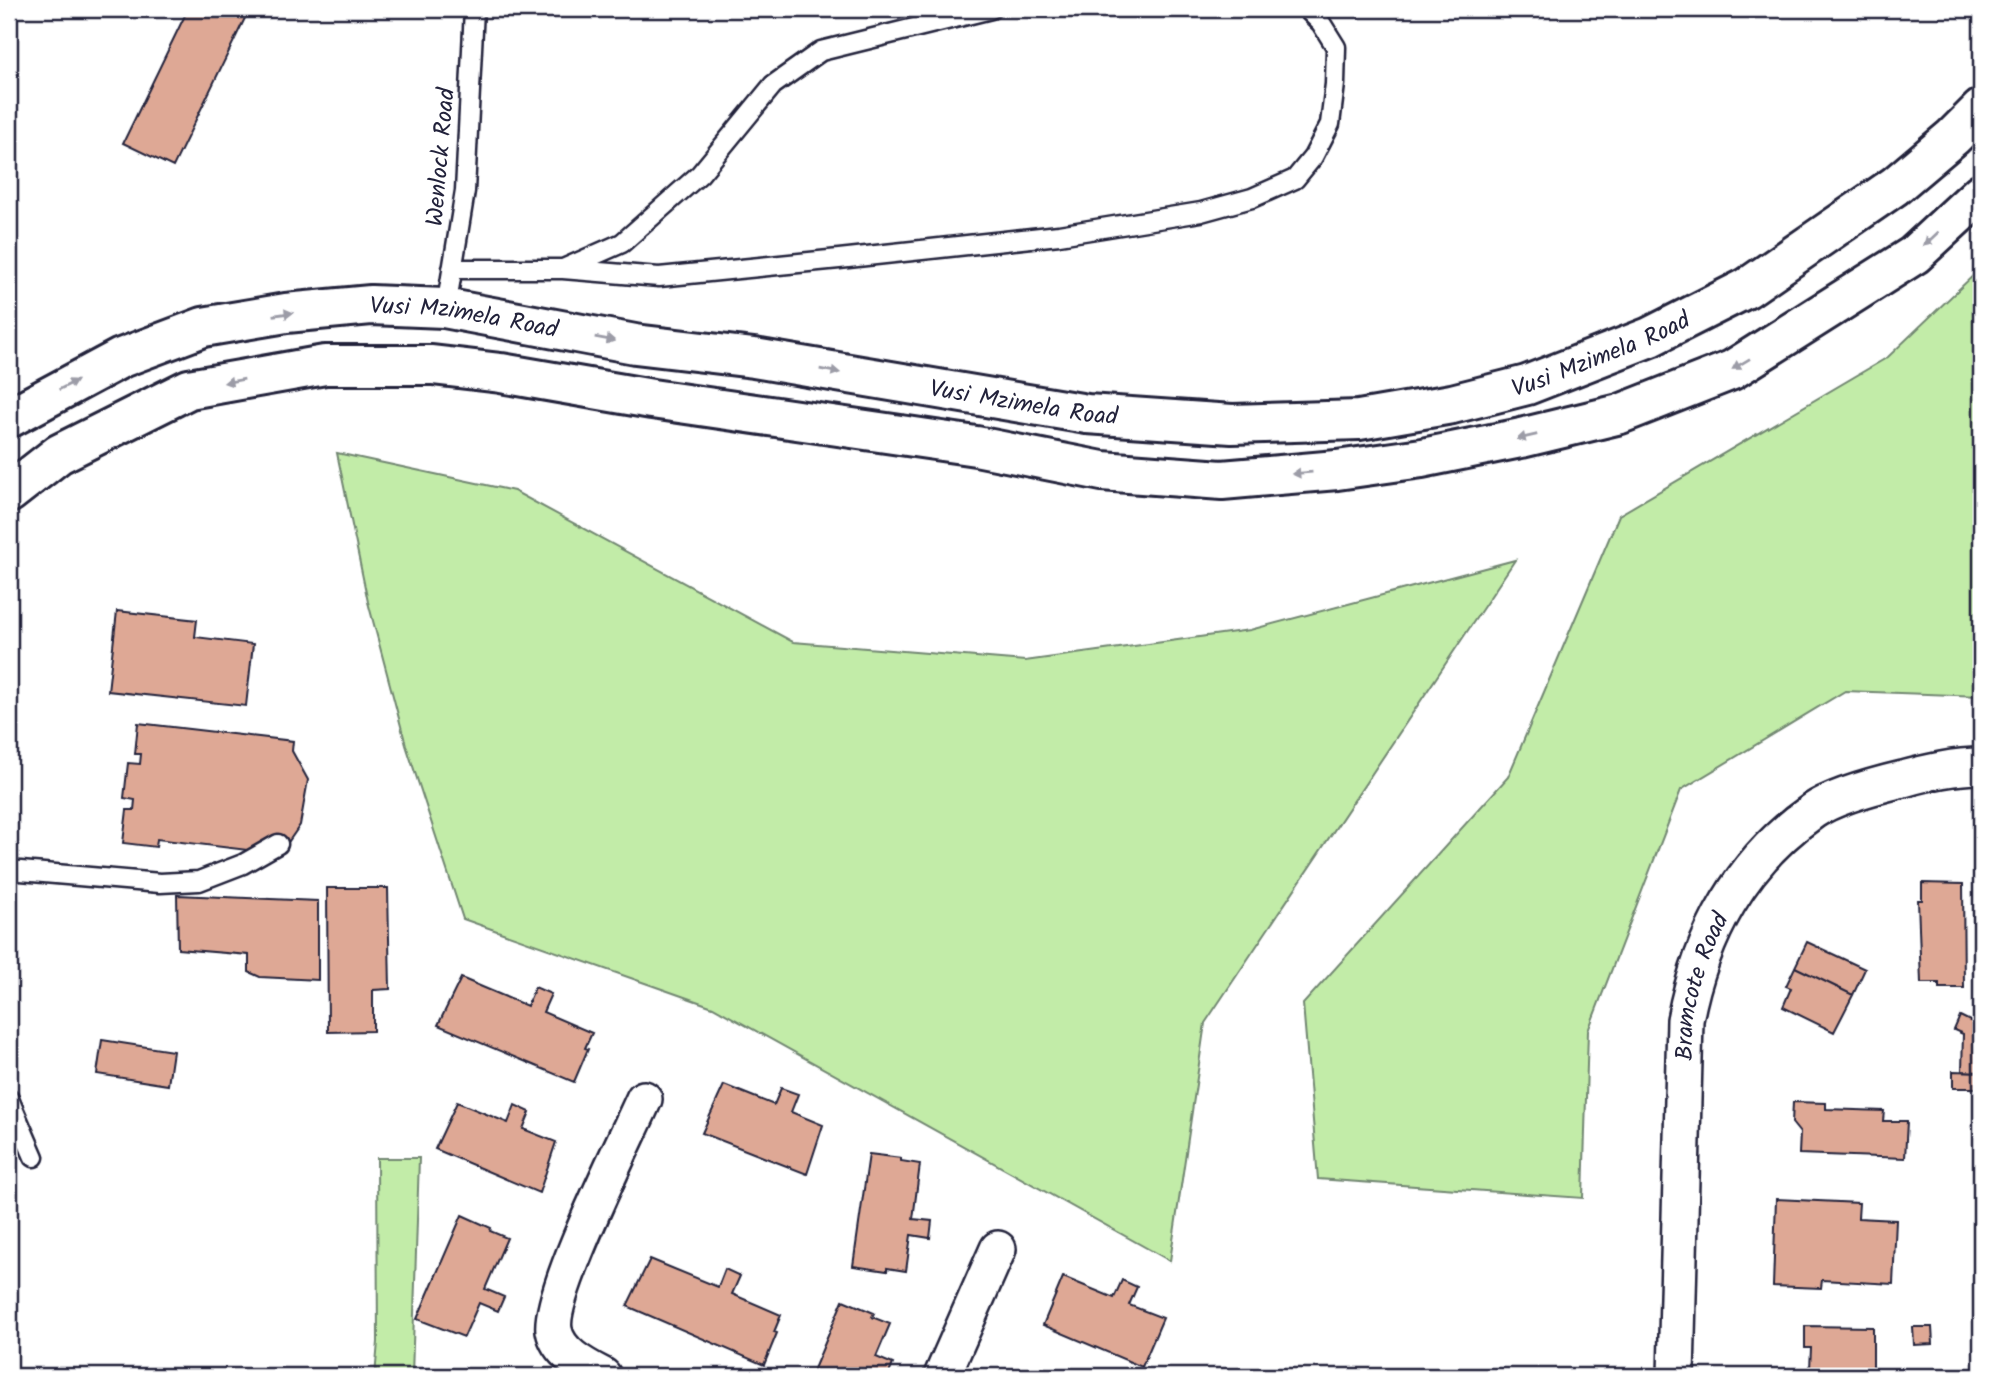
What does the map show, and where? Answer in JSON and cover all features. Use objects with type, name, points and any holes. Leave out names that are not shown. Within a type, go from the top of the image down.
[{"type":"main road","name":"Vusi Mzimela Road","points":[[9,418],[121,358],[203,327],[286,313],[371,305],[444,308],[635,344],[754,358],[1087,414],[1231,424],[1359,420],[1452,404],[1527,385],[1650,337],[1747,288],[1804,249],[1895,186],[1953,137],[1981,109]]},
{"type":"main road","name":"Vusi Mzimela Road","points":[[9,493],[59,454],[189,389],[325,365],[432,365],[501,373],[652,399],[976,446],[1102,471],[1222,480],[1337,470],[1422,458],[1620,414],[1732,370],[1914,255],[1981,193]]},
{"type":"street","name":"Bramcote Road","points":[[1676,1376],[1685,1020],[1692,982],[1707,941],[1735,889],[1766,851],[1814,810],[1872,786],[1957,766],[1981,766]]},
{"type":"street","points":[[603,1376],[584,1366],[562,1348],[554,1329],[555,1316],[569,1267],[644,1099]]},
{"type":"street","points":[[942,1376],[998,1250]]},
{"type":"lane","name":"Wenlock Road","points":[[444,308],[465,191],[474,9]]},
{"type":"lane","points":[[563,269],[622,243],[700,174],[773,85],[821,51],[991,9]]},
{"type":"lane","points":[[452,268],[563,269],[659,277],[1059,235],[1201,212],[1252,198],[1295,179],[1313,157],[1330,124],[1336,47],[1321,23],[1307,9]]},
{"type":"lane","points":[[9,870],[160,883],[199,881],[243,864],[278,844]]},
{"type":"lane","points":[[9,1099],[34,1157]]},
{"type":"green space","points":[[1981,268],[1981,696],[1845,691],[1681,790],[1588,1031],[1583,1198],[1318,1179],[1303,1004],[1508,777],[1619,515],[1888,357]]},
{"type":"green space","points":[[337,453],[514,491],[793,642],[1025,661],[1250,630],[1515,560],[1205,1023],[1170,1261],[713,1007],[463,919],[406,745],[368,602]]},
{"type":"green space","points":[[377,1158],[419,1158],[412,1376],[375,1376],[378,1342]]},
{"type":"building","points":[[188,9],[237,9],[247,14],[173,167],[123,143]]},
{"type":"building","points":[[117,611],[197,620],[195,637],[253,644],[246,706],[108,691]]},
{"type":"building","points":[[138,723],[293,741],[292,751],[308,780],[300,825],[280,854],[157,839],[156,847],[123,843],[127,810],[134,810],[135,800],[124,798],[128,763],[140,764],[141,754],[135,754]]},
{"type":"building","points":[[1922,883],[1963,884],[1964,988],[1939,988],[1939,983],[1921,983],[1918,900],[1922,900]]},
{"type":"building","points":[[327,888],[388,888],[390,989],[373,990],[373,1031],[328,1032]]},
{"type":"building","points":[[177,895],[318,901],[318,980],[260,977],[249,972],[249,955],[178,949]]},
{"type":"building","points":[[1807,942],[1865,969],[1853,995],[1795,967]]},
{"type":"building","points":[[1795,967],[1853,995],[1834,1032],[1783,1007],[1791,988],[1786,986]]},
{"type":"building","points":[[461,978],[527,1006],[535,987],[551,994],[543,1012],[592,1033],[574,1082],[438,1025]]},
{"type":"building","points":[[1960,1016],[1980,1026],[1977,1033],[1981,1033],[1980,1072],[1962,1071],[1963,1034],[1954,1030]]},
{"type":"building","points":[[102,1040],[173,1051],[168,1085],[97,1074]]},
{"type":"building","points":[[1953,1071],[1980,1072],[1980,1088],[1953,1088]]},
{"type":"building","points":[[724,1085],[774,1105],[781,1088],[798,1094],[791,1112],[823,1125],[807,1174],[702,1133]]},
{"type":"building","points":[[457,1102],[508,1123],[515,1105],[530,1112],[523,1129],[556,1142],[539,1193],[435,1149]]},
{"type":"building","points":[[1793,1102],[1826,1103],[1826,1109],[1884,1111],[1883,1121],[1907,1121],[1905,1158],[1799,1154],[1800,1133],[1792,1123]]},
{"type":"building","points":[[869,1154],[901,1158],[901,1161],[920,1164],[913,1219],[932,1221],[930,1238],[911,1235],[906,1271],[853,1266]]},
{"type":"building","points":[[1776,1199],[1859,1203],[1858,1218],[1896,1220],[1893,1284],[1822,1280],[1821,1288],[1773,1286]]},
{"type":"building","points":[[462,1215],[507,1238],[485,1289],[504,1297],[498,1311],[479,1303],[464,1337],[417,1319]]},
{"type":"building","points":[[650,1259],[718,1287],[725,1269],[740,1276],[732,1294],[781,1315],[764,1365],[627,1306]]},
{"type":"building","points":[[1063,1277],[1114,1298],[1122,1280],[1137,1287],[1129,1305],[1163,1318],[1142,1367],[1043,1325]]},
{"type":"building","points":[[843,1300],[874,1313],[872,1317],[890,1324],[876,1357],[893,1364],[888,1376],[870,1373],[869,1376],[811,1376]]},
{"type":"building","points":[[1805,1326],[1873,1327],[1873,1370],[1810,1369],[1811,1348],[1805,1348]]},
{"type":"building","points":[[1913,1327],[1932,1327],[1933,1344],[1914,1345]]}]
